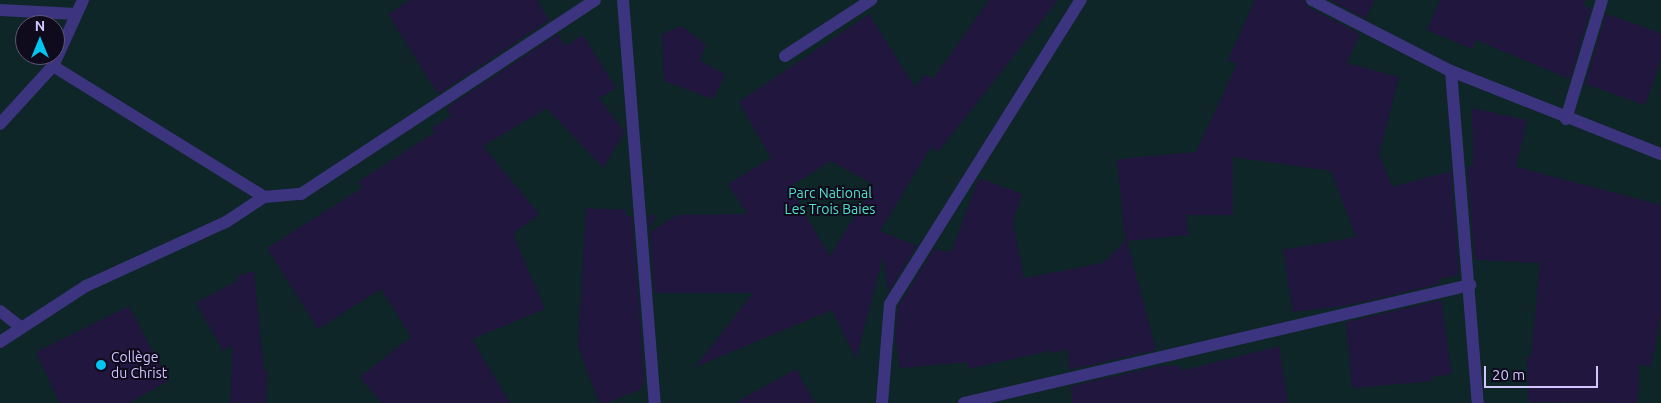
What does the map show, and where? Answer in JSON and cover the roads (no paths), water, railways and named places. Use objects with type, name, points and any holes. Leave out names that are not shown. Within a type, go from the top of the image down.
[{"type":"street","points":[[0,124],[53,66],[83,0]]},
{"type":"street","points":[[0,342],[19,326],[86,286],[226,222],[264,197],[301,194],[595,0]]},
{"type":"street","points":[[623,0],[655,403]]},
{"type":"street","points":[[785,56],[871,0]]},
{"type":"street","points":[[882,403],[890,304],[1081,0]]},
{"type":"street","points":[[1312,0],[1451,71],[1566,119],[1661,154]]},
{"type":"street","points":[[1566,119],[1602,0]]},
{"type":"street","points":[[0,10],[76,14]]},
{"type":"street","points":[[53,66],[264,197]]},
{"type":"street","points":[[1451,71],[1470,285],[1478,403]]},
{"type":"street","points":[[964,403],[1470,285]]},
{"type":"street","points":[[0,311],[19,326]]},
{"type":"place","name":"Collège du Christ","points":[[101,365]]},
{"type":"park label","name":"Parc National Les Trois Baies","points":[[830,202]]}]
